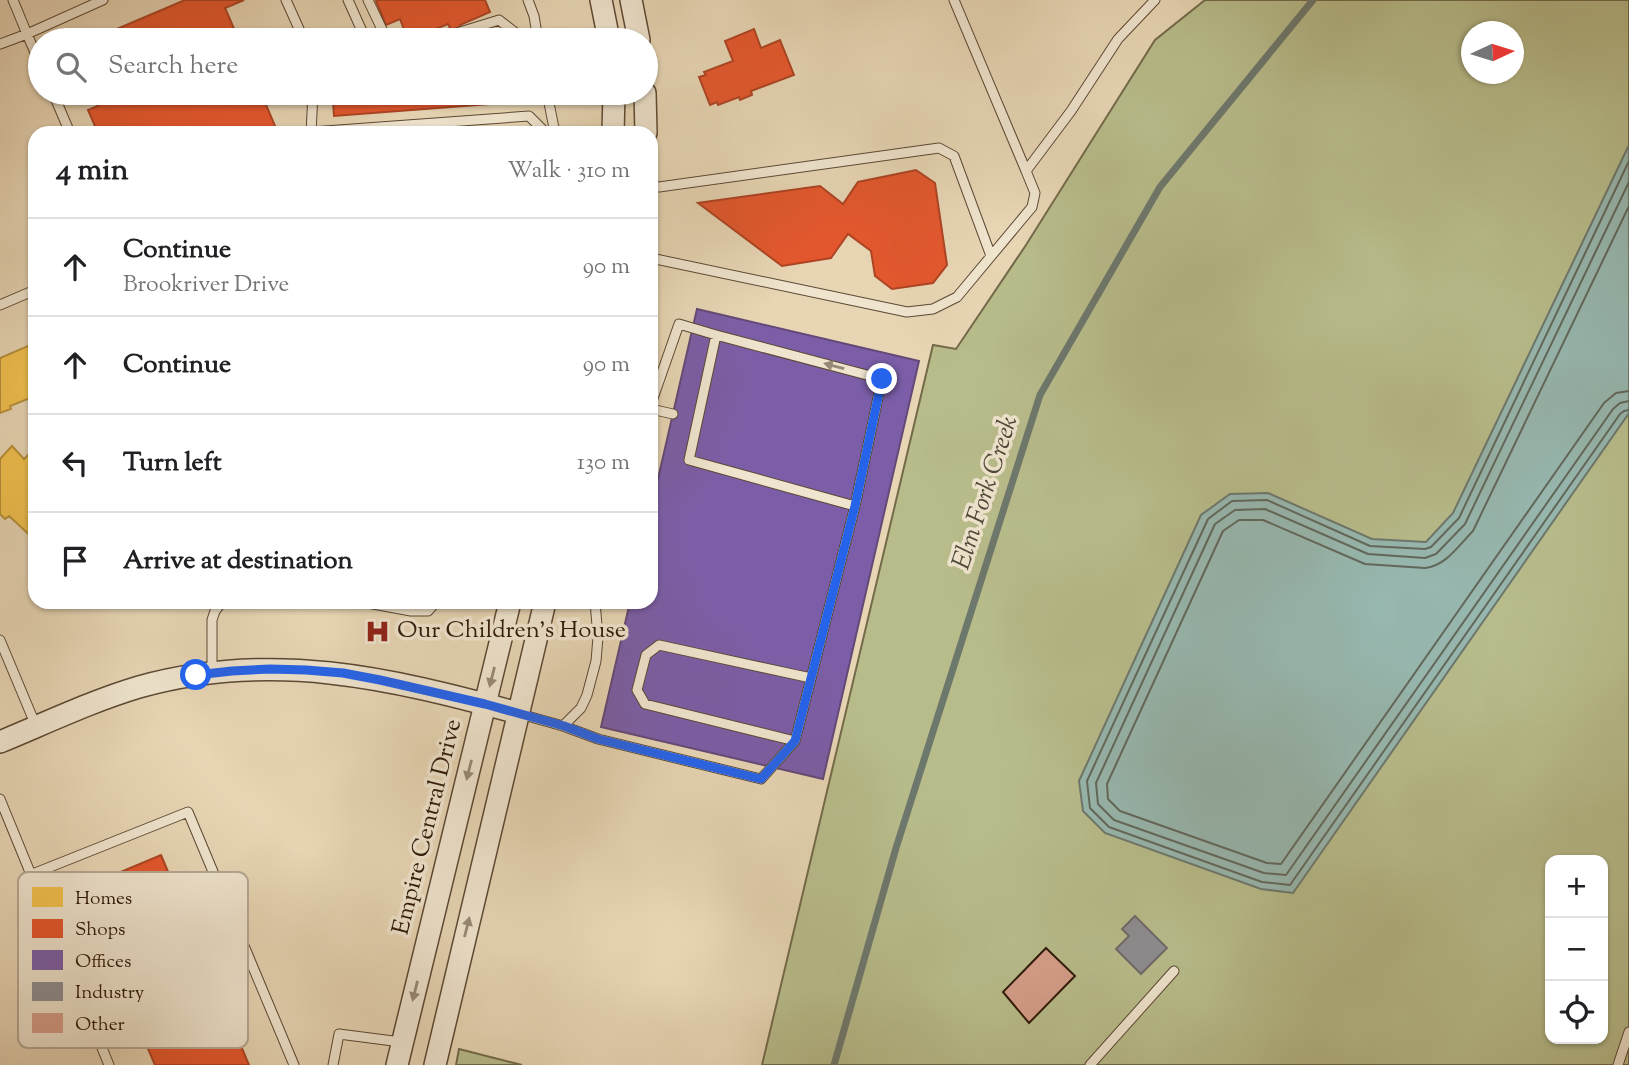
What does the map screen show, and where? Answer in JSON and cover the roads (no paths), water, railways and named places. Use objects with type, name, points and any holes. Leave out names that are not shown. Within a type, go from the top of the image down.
[{"type":"street","points":[[601,0],[607,28]]},
{"type":"street","points":[[631,0],[637,28]]},
{"type":"street","points":[[613,126],[614,105]]},
{"type":"street","points":[[645,105],[646,126]]},
{"type":"street","name":"Empire Central Drive","points":[[397,1065],[508,609]]},
{"type":"street","points":[[435,1065],[543,609]]},
{"type":"street","points":[[0,742],[140,687],[212,673],[270,669],[343,673],[518,713]]},
{"type":"lane","points":[[0,44],[27,34],[12,0]]},
{"type":"lane","points":[[40,28],[103,0]]},
{"type":"lane","points":[[286,0],[299,28]]},
{"type":"lane","points":[[348,0],[361,28]]},
{"type":"lane","points":[[368,0],[381,28]]},
{"type":"lane","points":[[528,0],[536,28]]},
{"type":"lane","points":[[658,259],[906,312],[933,309],[957,296],[1032,207],[1035,192],[954,0]]},
{"type":"lane","points":[[1026,171],[1118,40],[1155,0]]},
{"type":"lane","points":[[473,28],[499,20],[509,28]]},
{"type":"lane","points":[[58,105],[67,126]]},
{"type":"lane","points":[[312,126],[313,105]]},
{"type":"lane","points":[[550,105],[554,126]]},
{"type":"lane","points":[[405,126],[528,116],[539,126]]},
{"type":"lane","points":[[658,187],[939,148],[954,156],[991,257]]},
{"type":"lane","points":[[0,305],[28,293]]},
{"type":"lane","points":[[518,713],[598,739],[761,779],[795,741],[855,506],[882,379],[679,324],[658,386]]},
{"type":"lane","points":[[716,335],[689,460],[855,506]]},
{"type":"lane","points":[[658,409],[673,414]]},
{"type":"lane","points":[[212,673],[212,620],[217,609]]},
{"type":"lane","points":[[400,609],[430,609]]},
{"type":"lane","points":[[564,726],[581,708],[587,695],[596,661],[598,637],[596,609]]},
{"type":"lane","points":[[0,640],[4,663],[36,727]]},
{"type":"lane","points":[[795,741],[645,704],[638,690],[646,655],[659,645],[811,678]]},
{"type":"lane","points":[[0,799],[29,872]]},
{"type":"lane","points":[[35,872],[188,812],[213,872]]},
{"type":"lane","points":[[248,955],[294,1065]]},
{"type":"lane","points":[[1090,1065],[1174,971]]},
{"type":"lane","points":[[1618,1065],[1629,1032]]},
{"type":"lane","points":[[333,1065],[339,1034],[403,1042]]},
{"type":"lane","points":[[102,1048],[109,1065]]},
{"type":"water","points":[[1629,145],[1629,413],[1293,893],[1261,889],[1105,833],[1083,811],[1079,781],[1201,515],[1230,494],[1268,493],[1372,539],[1426,542],[1453,513]]},
{"type":"waterway","name":"Elm Fork Creek","points":[[834,1065],[896,848],[1040,395],[1160,187],[1313,0]]},
{"type":"place","name":"Our Children's House","points":[[377,631]]}]
